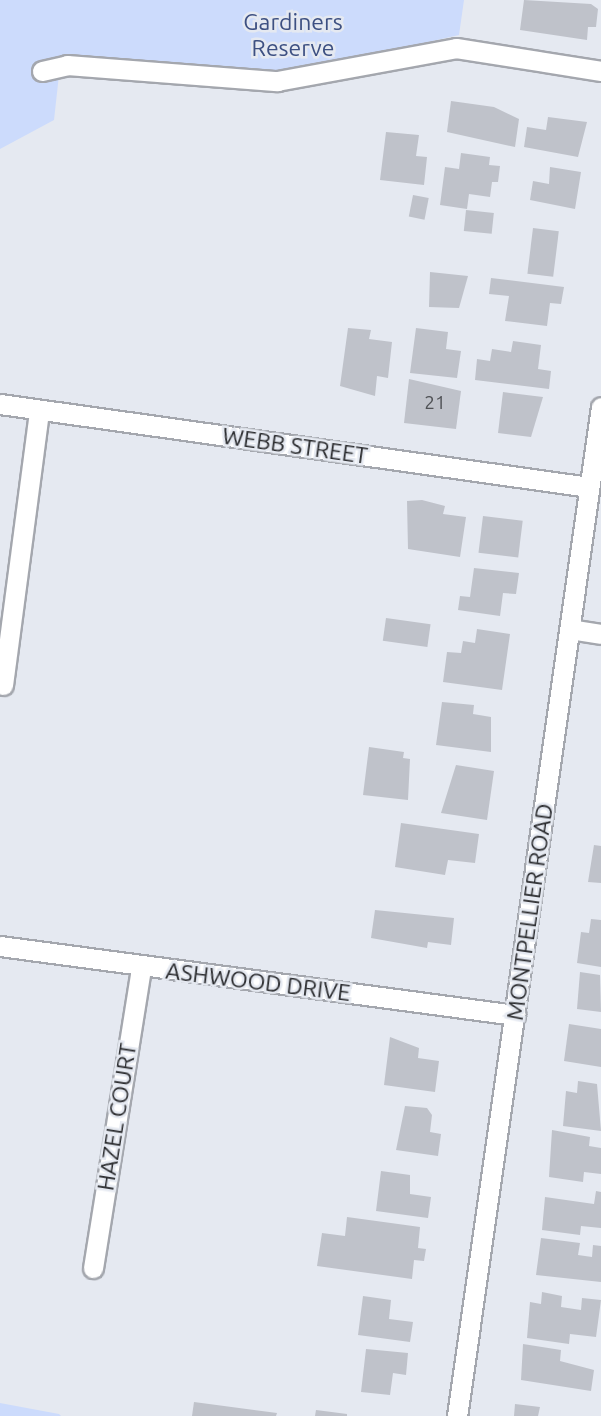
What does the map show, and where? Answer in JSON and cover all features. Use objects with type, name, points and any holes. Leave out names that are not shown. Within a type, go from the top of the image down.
[{"type":"street","points":[[42,71],[67,65],[276,81],[456,48],[601,71]]},
{"type":"street","name":"WEBB STREET","points":[[0,404],[589,487]]},
{"type":"street","name":"MONTPELLIER ROAD","points":[[457,1416],[601,407]]},
{"type":"street","points":[[3,685],[40,410]]},
{"type":"street","points":[[570,629],[601,634]]},
{"type":"street","name":"ASHWOOD DRIVE","points":[[0,946],[141,967],[516,1015]]},
{"type":"street","name":"HAZEL COURT","points":[[93,1268],[141,967]]},
{"type":"green space","name":"Gardiners Reserve","points":[[0,0],[464,0],[459,35],[296,72],[61,57],[54,120],[0,149]]},
{"type":"green space","points":[[0,1403],[59,1414],[61,1416],[0,1416]]},
{"type":"building","points":[[524,0],[591,4],[598,9],[596,27],[588,27],[587,40],[520,30]]},
{"type":"building","points":[[451,101],[494,107],[519,119],[515,147],[447,132]]},
{"type":"building","points":[[548,117],[587,122],[578,157],[524,147],[527,127],[546,130]]},
{"type":"building","points":[[386,132],[419,135],[416,156],[427,157],[424,185],[380,180]]},
{"type":"building","points":[[461,153],[490,157],[489,165],[500,166],[498,182],[492,182],[490,197],[469,194],[467,209],[440,205],[445,167],[459,169]]},
{"type":"building","points":[[550,167],[581,172],[575,209],[530,200],[533,181],[549,184]]},
{"type":"building","points":[[413,195],[429,198],[425,220],[409,217]]},
{"type":"building","points":[[466,210],[494,213],[492,234],[464,231]]},
{"type":"building","points":[[533,228],[559,231],[553,277],[527,274]]},
{"type":"building","points":[[430,272],[468,276],[459,308],[429,307]]},
{"type":"building","points":[[491,278],[564,287],[561,304],[550,303],[547,326],[505,321],[509,296],[489,294]]},
{"type":"building","points":[[348,328],[371,330],[369,339],[392,342],[388,378],[377,376],[375,396],[340,386]]},
{"type":"building","points":[[416,328],[448,332],[446,349],[461,351],[457,378],[410,373]]},
{"type":"building","points":[[513,341],[541,345],[538,369],[551,371],[549,389],[475,380],[477,359],[490,361],[492,349],[511,352]]},
{"type":"building","points":[[409,379],[461,391],[456,429],[404,423]]},
{"type":"building","points":[[503,392],[543,397],[531,437],[498,433]]},
{"type":"building","points":[[422,500],[445,506],[443,514],[466,517],[460,557],[408,549],[407,501]]},
{"type":"building","points":[[483,516],[523,521],[518,558],[478,553]]},
{"type":"building","points":[[474,568],[519,573],[516,594],[503,593],[500,616],[458,610],[460,596],[470,597]]},
{"type":"building","points":[[386,618],[431,624],[427,647],[383,641]]},
{"type":"building","points":[[477,629],[510,634],[502,690],[443,682],[447,652],[461,653],[463,641],[475,643]]},
{"type":"building","points":[[442,702],[474,705],[473,714],[491,717],[491,752],[436,745]]},
{"type":"building","points":[[369,747],[404,752],[403,758],[410,759],[408,800],[363,795]]},
{"type":"building","points":[[456,765],[494,771],[487,820],[441,813]]},
{"type":"building","points":[[401,823],[479,834],[475,863],[448,860],[445,875],[395,867]]},
{"type":"building","points":[[594,845],[601,846],[601,883],[588,882]]},
{"type":"building","points":[[375,910],[454,918],[451,945],[428,942],[427,948],[371,938]]},
{"type":"building","points":[[591,919],[601,920],[601,967],[577,963],[581,932],[589,933]]},
{"type":"building","points":[[580,972],[600,975],[601,1012],[577,1009]]},
{"type":"building","points":[[569,1024],[601,1029],[601,1067],[564,1061]]},
{"type":"building","points":[[390,1037],[419,1048],[418,1058],[439,1061],[435,1092],[384,1085]]},
{"type":"building","points":[[578,1081],[597,1084],[601,1131],[563,1126],[566,1091],[577,1093]]},
{"type":"building","points":[[405,1106],[427,1108],[432,1115],[430,1132],[441,1134],[438,1156],[396,1150]]},
{"type":"building","points":[[552,1130],[590,1137],[589,1146],[601,1148],[601,1174],[584,1172],[583,1182],[549,1177]]},
{"type":"building","points":[[381,1171],[410,1175],[410,1194],[431,1197],[428,1218],[376,1211]]},
{"type":"building","points":[[596,1191],[601,1192],[601,1228],[581,1226],[580,1235],[542,1230],[545,1197],[594,1204]]},
{"type":"building","points":[[347,1217],[420,1227],[418,1248],[426,1249],[424,1261],[414,1260],[412,1279],[317,1266],[322,1233],[345,1236]]},
{"type":"building","points":[[541,1238],[580,1243],[578,1255],[592,1257],[593,1245],[601,1246],[601,1282],[536,1275]]},
{"type":"building","points":[[542,1292],[562,1296],[561,1307],[581,1310],[582,1298],[601,1300],[596,1337],[570,1334],[569,1344],[527,1338],[530,1302],[541,1304]]},
{"type":"building","points":[[363,1296],[391,1300],[389,1319],[413,1322],[410,1342],[358,1335]]},
{"type":"building","points":[[523,1344],[561,1350],[560,1361],[594,1370],[591,1391],[521,1380]]},
{"type":"building","points":[[366,1349],[408,1353],[406,1375],[393,1373],[390,1395],[361,1392]]},
{"type":"building","points":[[194,1402],[277,1413],[276,1416],[192,1416]]},
{"type":"building","points":[[515,1404],[540,1407],[538,1416],[514,1416]]},
{"type":"building","points":[[316,1410],[347,1414],[347,1416],[315,1416]]}]
